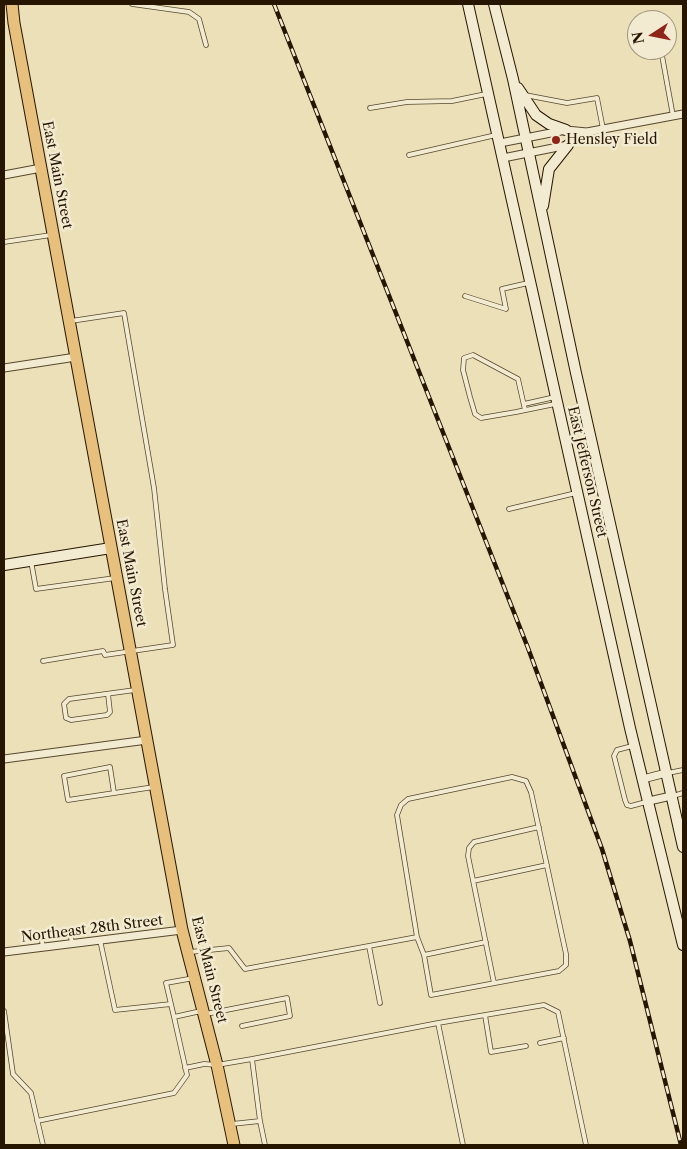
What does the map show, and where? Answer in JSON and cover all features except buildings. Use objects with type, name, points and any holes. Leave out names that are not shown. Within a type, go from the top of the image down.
[{"type":"main road","name":"East Main Street","points":[[14,4],[14,24],[182,930],[217,1065],[234,1145]]},
{"type":"main road","name":"East Jefferson Street","points":[[468,4],[634,745],[683,945]]},
{"type":"main road","name":"East Jefferson Street","points":[[494,4],[683,847]]},
{"type":"main road","points":[[512,79],[536,115],[549,124],[566,130]]},
{"type":"main road","points":[[541,214],[549,169],[568,144]]},
{"type":"main road","points":[[4,565],[111,548]]},
{"type":"street","points":[[499,139],[566,130],[588,132],[683,114]]},
{"type":"street","points":[[503,158],[568,144],[588,132]]},
{"type":"street","points":[[4,175],[41,168]]},
{"type":"street","points":[[4,368],[76,357]]},
{"type":"street","points":[[4,759],[147,740]]},
{"type":"street","points":[[643,779],[666,774]]},
{"type":"street","points":[[649,801],[671,796]]},
{"type":"street","name":"Northeast 28th Street","points":[[4,952],[182,930]]},
{"type":"lane","points":[[132,4],[189,12],[199,18],[206,45]]},
{"type":"lane","points":[[663,60],[673,116]]},
{"type":"lane","points":[[370,108],[407,102],[452,101],[488,94]]},
{"type":"lane","points":[[521,94],[567,103],[598,98],[602,129]]},
{"type":"lane","points":[[409,155],[499,139]]},
{"type":"lane","points":[[4,242],[53,235]]},
{"type":"lane","points":[[465,296],[506,309],[502,289],[530,282]]},
{"type":"lane","points":[[43,661],[103,651],[104,655],[173,644],[154,488],[124,313],[69,321]]},
{"type":"lane","points":[[526,410],[518,379],[473,355],[464,358],[463,370],[475,414],[481,418],[526,410],[556,400]]},
{"type":"lane","points":[[524,404],[556,400]]},
{"type":"lane","points":[[509,509],[578,492]]},
{"type":"lane","points":[[31,561],[36,589],[117,578]]},
{"type":"lane","points":[[108,694],[110,712],[107,715],[71,720],[66,718],[64,704],[69,699],[138,690]]},
{"type":"lane","points":[[634,745],[617,750],[614,756],[625,800],[631,806],[649,801]]},
{"type":"lane","points":[[114,793],[110,768],[64,776],[68,800],[156,787]]},
{"type":"lane","points":[[666,774],[683,770]]},
{"type":"lane","points":[[512,777],[526,780],[531,792],[547,865],[566,954],[566,965],[559,971],[431,995],[424,955],[417,937],[397,815],[401,805],[408,799],[512,777]]},
{"type":"lane","points":[[671,796],[683,793]]},
{"type":"lane","points":[[494,983],[468,856],[469,848],[474,842],[539,827]]},
{"type":"lane","points":[[474,880],[547,865]]},
{"type":"lane","points":[[42,947],[41,935],[70,930],[72,944]]},
{"type":"lane","points":[[188,953],[229,948],[245,969],[417,937]]},
{"type":"lane","points":[[100,940],[115,1010],[171,1004]]},
{"type":"lane","points":[[424,955],[486,942]]},
{"type":"lane","points":[[370,946],[380,1003]]},
{"type":"lane","points":[[37,1121],[174,1094],[187,1076],[166,983],[195,977]]},
{"type":"lane","points":[[174,1017],[287,998],[290,1016],[242,1026]]},
{"type":"lane","points":[[185,1068],[252,1059],[438,1023],[544,1005],[558,1012],[586,1145]]},
{"type":"lane","points":[[4,1011],[6,1046],[13,1074],[31,1093],[43,1145]]},
{"type":"lane","points":[[485,1015],[491,1052],[526,1046]]},
{"type":"lane","points":[[438,1023],[463,1145]]},
{"type":"lane","points":[[540,1043],[564,1038]]},
{"type":"lane","points":[[252,1059],[265,1145]]},
{"type":"lane","points":[[230,1125],[260,1121]]},
{"type":"railway","points":[[274,4],[528,648],[602,849],[630,941],[681,1145]]},
{"type":"place","name":"Hensley Field","points":[[556,140]]}]
